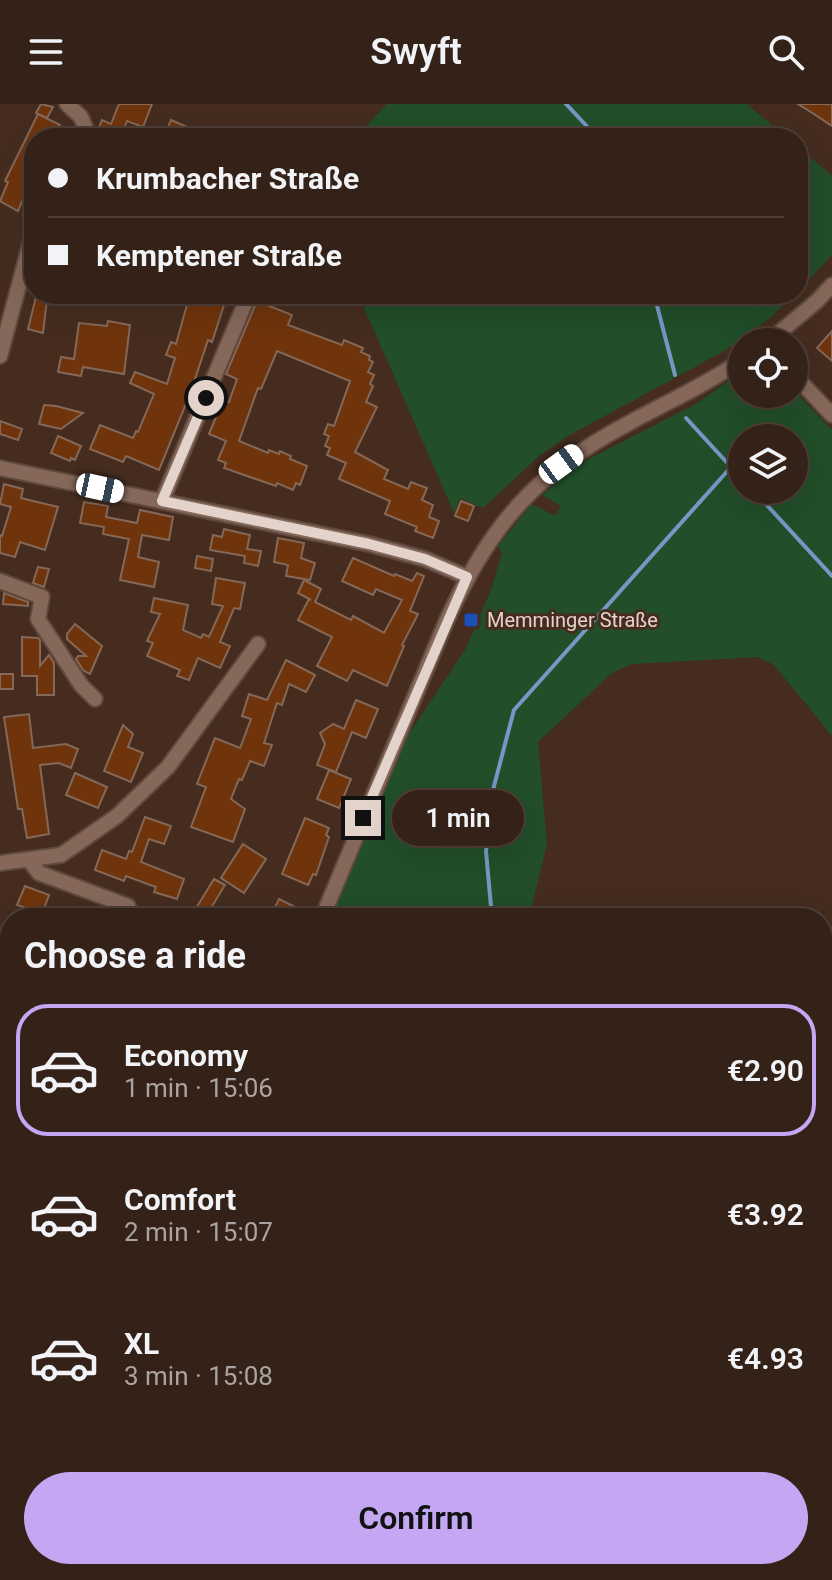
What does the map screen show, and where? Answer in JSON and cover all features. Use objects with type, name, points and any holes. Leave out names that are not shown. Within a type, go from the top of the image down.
[{"type":"street","points":[[67,104],[81,117],[86,128]]},
{"type":"street","points":[[0,356],[24,266]]},
{"type":"street","points":[[785,328],[832,285]]},
{"type":"street","points":[[162,501],[245,304]]},
{"type":"street","points":[[326,908],[395,738],[467,577],[507,517],[561,464],[728,368]]},
{"type":"street","points":[[808,390],[832,415]]},
{"type":"street","points":[[0,468],[369,544],[425,559],[467,577]]},
{"type":"street","points":[[0,581],[42,597],[38,619],[81,685],[95,699]]},
{"type":"street","points":[[0,863],[61,855],[87,839],[142,794],[168,767],[258,644]]},
{"type":"street","points":[[30,861],[39,873],[128,906]]},
{"type":"green space","points":[[387,104],[747,104],[775,128],[364,128]]},
{"type":"green space","points":[[808,156],[832,176],[832,255],[808,280]]},
{"type":"green space","points":[[362,304],[785,304],[756,328],[728,328],[726,350],[568,436],[539,456],[483,508],[460,498],[454,513]]},
{"type":"green space","points":[[728,381],[728,408],[808,408],[808,405],[832,430],[832,736],[774,665],[758,657],[632,664],[612,673],[538,742],[547,844],[531,908],[335,908],[408,735],[465,650],[491,590],[502,553],[498,546],[532,504],[555,516],[561,506],[542,495],[577,465],[696,404]]},
{"type":"building","points":[[41,104],[53,107],[47,118],[36,113]]},
{"type":"building","points":[[119,104],[152,104],[143,127],[127,121],[125,128],[99,128],[102,120],[111,124]]},
{"type":"building","points":[[798,104],[832,104],[832,126],[814,114]]},
{"type":"building","points":[[38,114],[60,125],[59,128],[31,128]]},
{"type":"building","points":[[171,120],[190,128],[168,128]]},
{"type":"building","points":[[24,142],[24,197],[18,211],[0,201],[8,182],[5,181]]},
{"type":"building","points":[[34,304],[47,304],[43,333],[28,329]]},
{"type":"building","points":[[187,304],[224,305],[159,470],[126,456],[123,462],[90,449],[100,425],[133,438],[138,432],[154,394],[130,383],[135,372],[167,384],[175,358],[166,355],[171,342],[176,344]]},
{"type":"building","points":[[256,304],[264,304],[292,315],[288,325],[342,345],[344,340],[363,348],[361,352],[370,356],[369,360],[373,362],[368,372],[374,375],[366,402],[377,407],[355,452],[388,470],[384,479],[408,489],[411,482],[427,488],[422,500],[433,505],[429,517],[439,521],[433,538],[415,531],[417,527],[385,514],[390,501],[339,479],[346,463],[327,455],[330,448],[325,446],[329,436],[324,434],[328,424],[334,426],[350,381],[277,351],[261,389],[258,388],[239,441],[268,453],[269,450],[279,454],[280,451],[307,466],[300,485],[296,483],[293,490],[224,468],[226,463],[218,460],[226,441],[209,434],[223,400],[229,402],[237,379],[226,374]]},
{"type":"building","points":[[108,321],[130,325],[124,374],[83,367],[81,376],[58,372],[61,357],[74,359],[79,323],[107,326]]},
{"type":"building","points":[[832,331],[832,361],[817,348]]},
{"type":"building","points":[[44,405],[83,413],[61,429],[39,424]]},
{"type":"building","points":[[0,421],[22,429],[18,440],[0,434]]},
{"type":"building","points":[[58,436],[81,446],[75,460],[51,453]]},
{"type":"building","points":[[4,484],[23,489],[21,498],[58,507],[45,550],[20,542],[15,557],[0,553],[0,535],[11,507],[0,504]]},
{"type":"building","points":[[461,501],[474,506],[468,521],[455,516]]},
{"type":"building","points":[[84,502],[108,506],[106,517],[137,523],[140,510],[173,517],[169,540],[142,535],[138,557],[159,562],[154,587],[120,580],[129,539],[103,534],[104,527],[80,523]]},
{"type":"building","points":[[224,529],[250,535],[247,549],[261,551],[258,566],[244,563],[245,556],[210,550],[213,535],[222,537]]},
{"type":"building","points":[[278,538],[304,543],[301,558],[315,563],[310,580],[286,576],[288,565],[274,562]]},
{"type":"building","points":[[197,556],[213,559],[211,571],[195,568]]},
{"type":"building","points":[[353,558],[412,581],[417,573],[424,576],[410,611],[418,614],[402,645],[387,686],[353,670],[347,681],[317,666],[332,637],[298,620],[311,600],[298,593],[304,580],[321,589],[315,602],[351,620],[353,616],[384,633],[402,600],[376,589],[373,595],[342,581]]},
{"type":"building","points":[[38,567],[49,569],[44,587],[33,583]]},
{"type":"building","points":[[216,578],[245,583],[240,609],[234,608],[220,642],[230,646],[220,668],[198,658],[189,680],[177,676],[180,670],[147,656],[153,643],[147,641],[160,614],[151,612],[154,598],[188,605],[183,630],[201,638],[203,634],[209,637],[223,606],[212,604]]},
{"type":"building","points":[[4,593],[28,602],[28,606],[3,604]]},
{"type":"building","points":[[75,624],[102,646],[90,674],[76,659],[86,656],[67,639]]},
{"type":"building","points":[[22,637],[40,640],[40,666],[49,655],[54,663],[54,695],[37,695],[37,676],[22,676]]},
{"type":"building","points":[[286,660],[315,675],[306,692],[289,684],[282,705],[277,703],[264,743],[272,745],[264,766],[250,761],[242,780],[239,779],[231,799],[245,809],[233,842],[191,827],[206,787],[197,784],[215,738],[240,748],[251,719],[242,716],[249,694],[267,700]]},
{"type":"building","points":[[0,674],[13,674],[13,689],[0,689]]},
{"type":"building","points":[[356,700],[378,709],[366,738],[352,732],[336,772],[317,765],[325,744],[320,733],[333,724],[344,729]]},
{"type":"building","points":[[29,714],[33,748],[66,744],[78,749],[71,768],[59,763],[40,765],[49,834],[27,838],[22,809],[18,809],[4,717]]},
{"type":"building","points":[[123,725],[133,734],[128,747],[143,753],[131,782],[104,771]]},
{"type":"building","points":[[329,770],[351,779],[339,808],[317,799]]},
{"type":"building","points":[[75,773],[107,787],[98,808],[66,795]]},
{"type":"building","points":[[145,817],[171,826],[164,844],[149,839],[141,862],[184,879],[177,899],[154,892],[156,887],[126,876],[124,881],[95,870],[102,850],[126,859],[129,851],[132,852]]},
{"type":"building","points":[[305,818],[329,828],[316,875],[313,874],[308,885],[282,874]]},
{"type":"building","points":[[243,844],[266,859],[244,893],[221,878]]},
{"type":"building","points":[[214,879],[225,885],[211,908],[196,908]]},
{"type":"building","points":[[25,886],[49,895],[44,908],[17,905]]},
{"type":"building","points":[[279,899],[295,907],[294,908],[275,908]]},
{"type":"waterway","points":[[566,104],[589,128]]},
{"type":"waterway","points":[[657,304],[675,375]]},
{"type":"waterway","points":[[686,418],[728,464]]},
{"type":"waterway","points":[[491,908],[486,851],[494,786],[514,710],[728,470]]},
{"type":"waterway","points":[[766,504],[832,576]]},
{"type":"place","name":"Memminger Straße","points":[[471,620]]},
{"type":"route","points":[[206,398],[162,501],[369,544],[425,559],[467,577],[363,818]]}]
